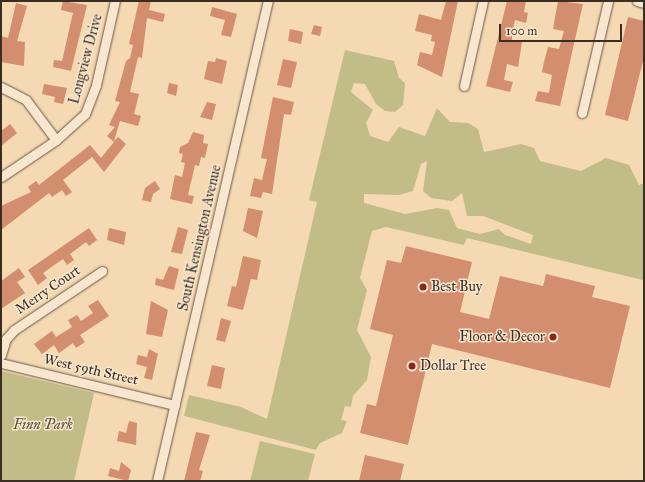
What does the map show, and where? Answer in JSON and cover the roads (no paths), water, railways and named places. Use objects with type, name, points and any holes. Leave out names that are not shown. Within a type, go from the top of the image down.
[{"type":"street","name":"Longview Drive","points":[[1,177],[76,125],[92,101],[115,1]]},
{"type":"street","name":"South Kensington Avenue","points":[[157,481],[268,1]]},
{"type":"street","points":[[464,86],[483,1]]},
{"type":"street","points":[[582,113],[608,1]]},
{"type":"street","points":[[637,1],[644,3]]},
{"type":"street","points":[[1,87],[26,100],[56,140]]},
{"type":"street","name":"Merry Court","points":[[1,355],[6,339],[14,330],[102,271]]},
{"type":"street","name":"West 59th Street","points":[[1,364],[175,405]]},
{"type":"place","name":"Best Buy","points":[[423,287]]},
{"type":"place","name":"Floor & Decor","points":[[553,337]]},
{"type":"place","name":"Dollar Tree","points":[[412,366]]},
{"type":"park label","name":"Finn Park","points":[[43,425]]}]
